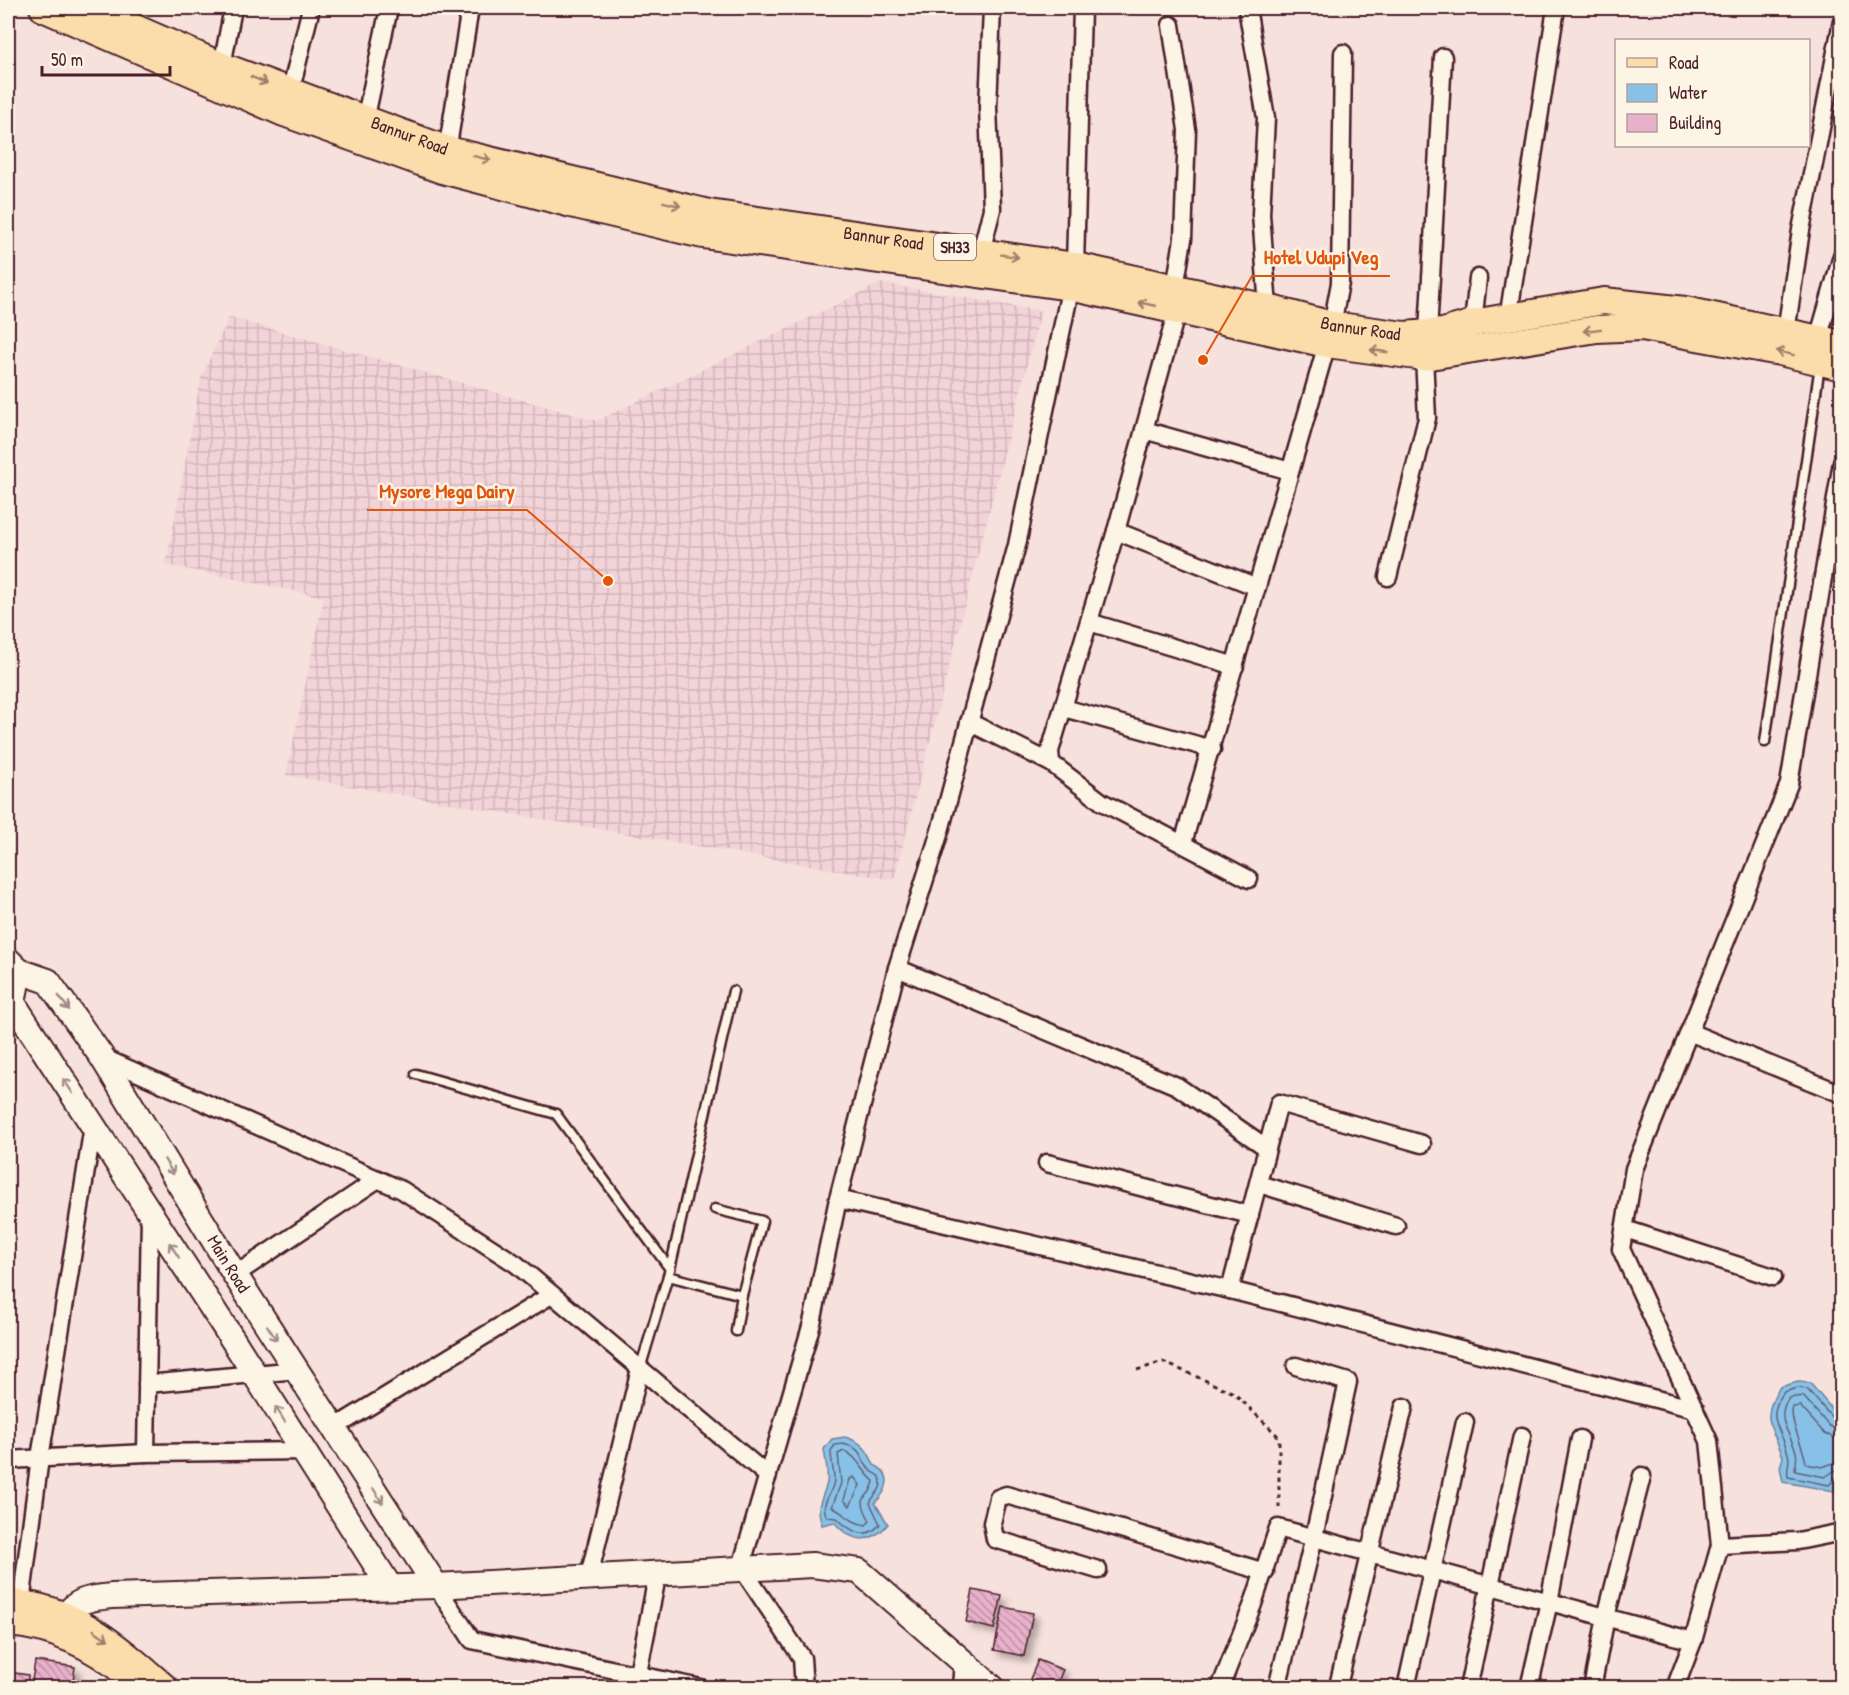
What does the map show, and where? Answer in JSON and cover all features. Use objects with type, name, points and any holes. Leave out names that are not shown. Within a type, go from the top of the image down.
[{"type":"main road","points":[[43,8],[284,113],[445,160],[572,204],[703,235],[1073,276]]},
{"type":"main road","name":"Bannur Road","points":[[89,8],[222,66],[365,121],[445,160],[709,213],[981,252],[1176,300],[1268,308],[1330,335],[1404,335],[1426,345],[1473,323],[1508,319],[1604,301],[1648,304],[1685,310],[1786,332],[1830,353]]},
{"type":"main road","points":[[1176,300],[1330,335]]},
{"type":"main road","points":[[1426,345],[1642,327],[1830,353]]},
{"type":"main road","points":[[12,1610],[48,1608],[61,1625],[89,1627],[129,1676],[165,1688]]},
{"type":"street","points":[[222,66],[233,8]]},
{"type":"street","points":[[290,93],[312,8]]},
{"type":"street","points":[[365,121],[389,8]]},
{"type":"street","points":[[445,160],[470,8]]},
{"type":"street","points":[[981,252],[992,208],[988,107],[992,8]]},
{"type":"street","points":[[741,1567],[812,1323],[838,1199],[897,968],[940,831],[1017,545],[1073,276],[1082,8]]},
{"type":"street","points":[[1246,8],[1266,118],[1261,214],[1268,308]]},
{"type":"street","points":[[1508,319],[1556,8]]},
{"type":"street","points":[[1786,332],[1805,208],[1842,21]]},
{"type":"street","points":[[1050,763],[1050,751],[1144,430],[1176,300],[1183,239],[1187,130],[1171,25]]},
{"type":"street","points":[[1183,843],[1212,750],[1330,335],[1340,283],[1344,53]]},
{"type":"street","points":[[1388,577],[1427,418],[1426,345],[1443,57]]},
{"type":"street","points":[[1830,353],[1842,256]]},
{"type":"street","points":[[1473,323],[1478,278]]},
{"type":"street","points":[[1144,430],[1290,471]]},
{"type":"street","points":[[1675,1688],[1693,1641],[1720,1545],[1709,1441],[1621,1249],[1634,1169],[1789,784],[1842,462]]},
{"type":"street","points":[[1116,531],[1257,587]]},
{"type":"street","points":[[1089,622],[1235,666]]},
{"type":"street","points":[[1064,708],[1212,750]]},
{"type":"street","points":[[969,722],[1050,763],[1102,802],[1249,879]]},
{"type":"street","points":[[13,966],[13,1003],[256,1376],[390,1587]]},
{"type":"street","name":"Main Road","points":[[13,966],[48,981],[102,1057],[235,1275],[436,1586]]},
{"type":"street","points":[[897,968],[1177,1086],[1268,1148]]},
{"type":"street","points":[[1689,1032],[1842,1094]]},
{"type":"street","points":[[102,1057],[402,1190],[516,1264],[768,1476]]},
{"type":"street","points":[[1230,1290],[1279,1103],[1422,1144]]},
{"type":"street","points":[[12,1610],[40,1458],[93,1126]]},
{"type":"street","points":[[1047,1163],[1250,1215]]},
{"type":"street","points":[[235,1275],[378,1179]]},
{"type":"street","points":[[1259,1184],[1396,1226]]},
{"type":"street","points":[[838,1199],[1230,1290],[1695,1409]]},
{"type":"street","points":[[146,1453],[150,1213]]},
{"type":"street","points":[[1625,1229],[1773,1277]]},
{"type":"street","points":[[334,1428],[551,1295]]},
{"type":"street","points":[[1276,1688],[1314,1537],[1347,1383],[1296,1366]]},
{"type":"street","points":[[589,1576],[640,1369]]},
{"type":"street","points":[[147,1384],[297,1371]]},
{"type":"street","points":[[1338,1686],[1404,1407]]},
{"type":"street","points":[[1406,1688],[1430,1569],[1465,1422]]},
{"type":"street","points":[[1468,1688],[1522,1436]]},
{"type":"street","points":[[1529,1688],[1549,1602],[1580,1439]]},
{"type":"street","points":[[8,1460],[146,1453],[303,1451]]},
{"type":"street","points":[[1592,1688],[1606,1617],[1642,1476]]},
{"type":"street","points":[[1098,1570],[995,1539],[992,1523],[998,1498],[1006,1495],[1265,1572]]},
{"type":"street","points":[[1220,1688],[1265,1572],[1278,1528],[1693,1641]]},
{"type":"street","points":[[1720,1545],[1798,1541],[1842,1532]]},
{"type":"street","points":[[61,1625],[73,1605],[90,1598],[111,1596],[436,1586],[741,1567],[812,1565],[858,1571],[993,1688]]},
{"type":"street","points":[[741,1567],[802,1658],[804,1688]]},
{"type":"street","points":[[643,1678],[658,1572]]},
{"type":"street","points":[[436,1586],[472,1640],[643,1678],[701,1688]]},
{"type":"street","points":[[960,1688],[963,1660]]},
{"type":"lane","points":[[1765,742],[1830,353]]},
{"type":"lane","points":[[640,1369],[669,1273],[733,991]]},
{"type":"lane","points":[[416,1074],[556,1114],[669,1273],[742,1295]]},
{"type":"lane","points":[[715,1209],[762,1221],[742,1295],[736,1331]]},
{"type":"path","points":[[1137,1370],[1163,1362],[1234,1393],[1279,1437],[1278,1528]]},
{"type":"shaded area","points":[[881,283],[1041,311],[894,880],[286,775],[324,597],[166,565],[201,378],[229,317],[597,421]]},
{"type":"water","points":[[1798,1382],[1810,1383],[1841,1420],[1841,1478],[1834,1491],[1783,1482],[1780,1467],[1783,1457],[1770,1422],[1770,1407],[1780,1387]]},
{"type":"water","points":[[845,1437],[856,1441],[863,1447],[874,1465],[887,1478],[886,1488],[875,1503],[888,1524],[874,1536],[867,1538],[861,1539],[847,1534],[834,1522],[822,1525],[820,1518],[819,1507],[827,1483],[824,1449],[832,1439]]},
{"type":"building","points":[[973,1590],[1002,1596],[994,1629],[966,1622]]},
{"type":"building","points":[[1003,1607],[1033,1613],[1024,1656],[994,1650]]},
{"type":"building","points":[[1038,1660],[1063,1670],[1055,1688],[1048,1688],[1030,1679]]},
{"type":"building","points":[[35,1661],[75,1667],[72,1688],[31,1688]]},
{"type":"building","points":[[8,1672],[28,1675],[27,1688],[8,1686]]},
{"type":"place","name":"Hotel Udupi Veg","points":[[1203,360]]},
{"type":"place","name":"Mysore Mega Dairy","points":[[608,581]]}]
